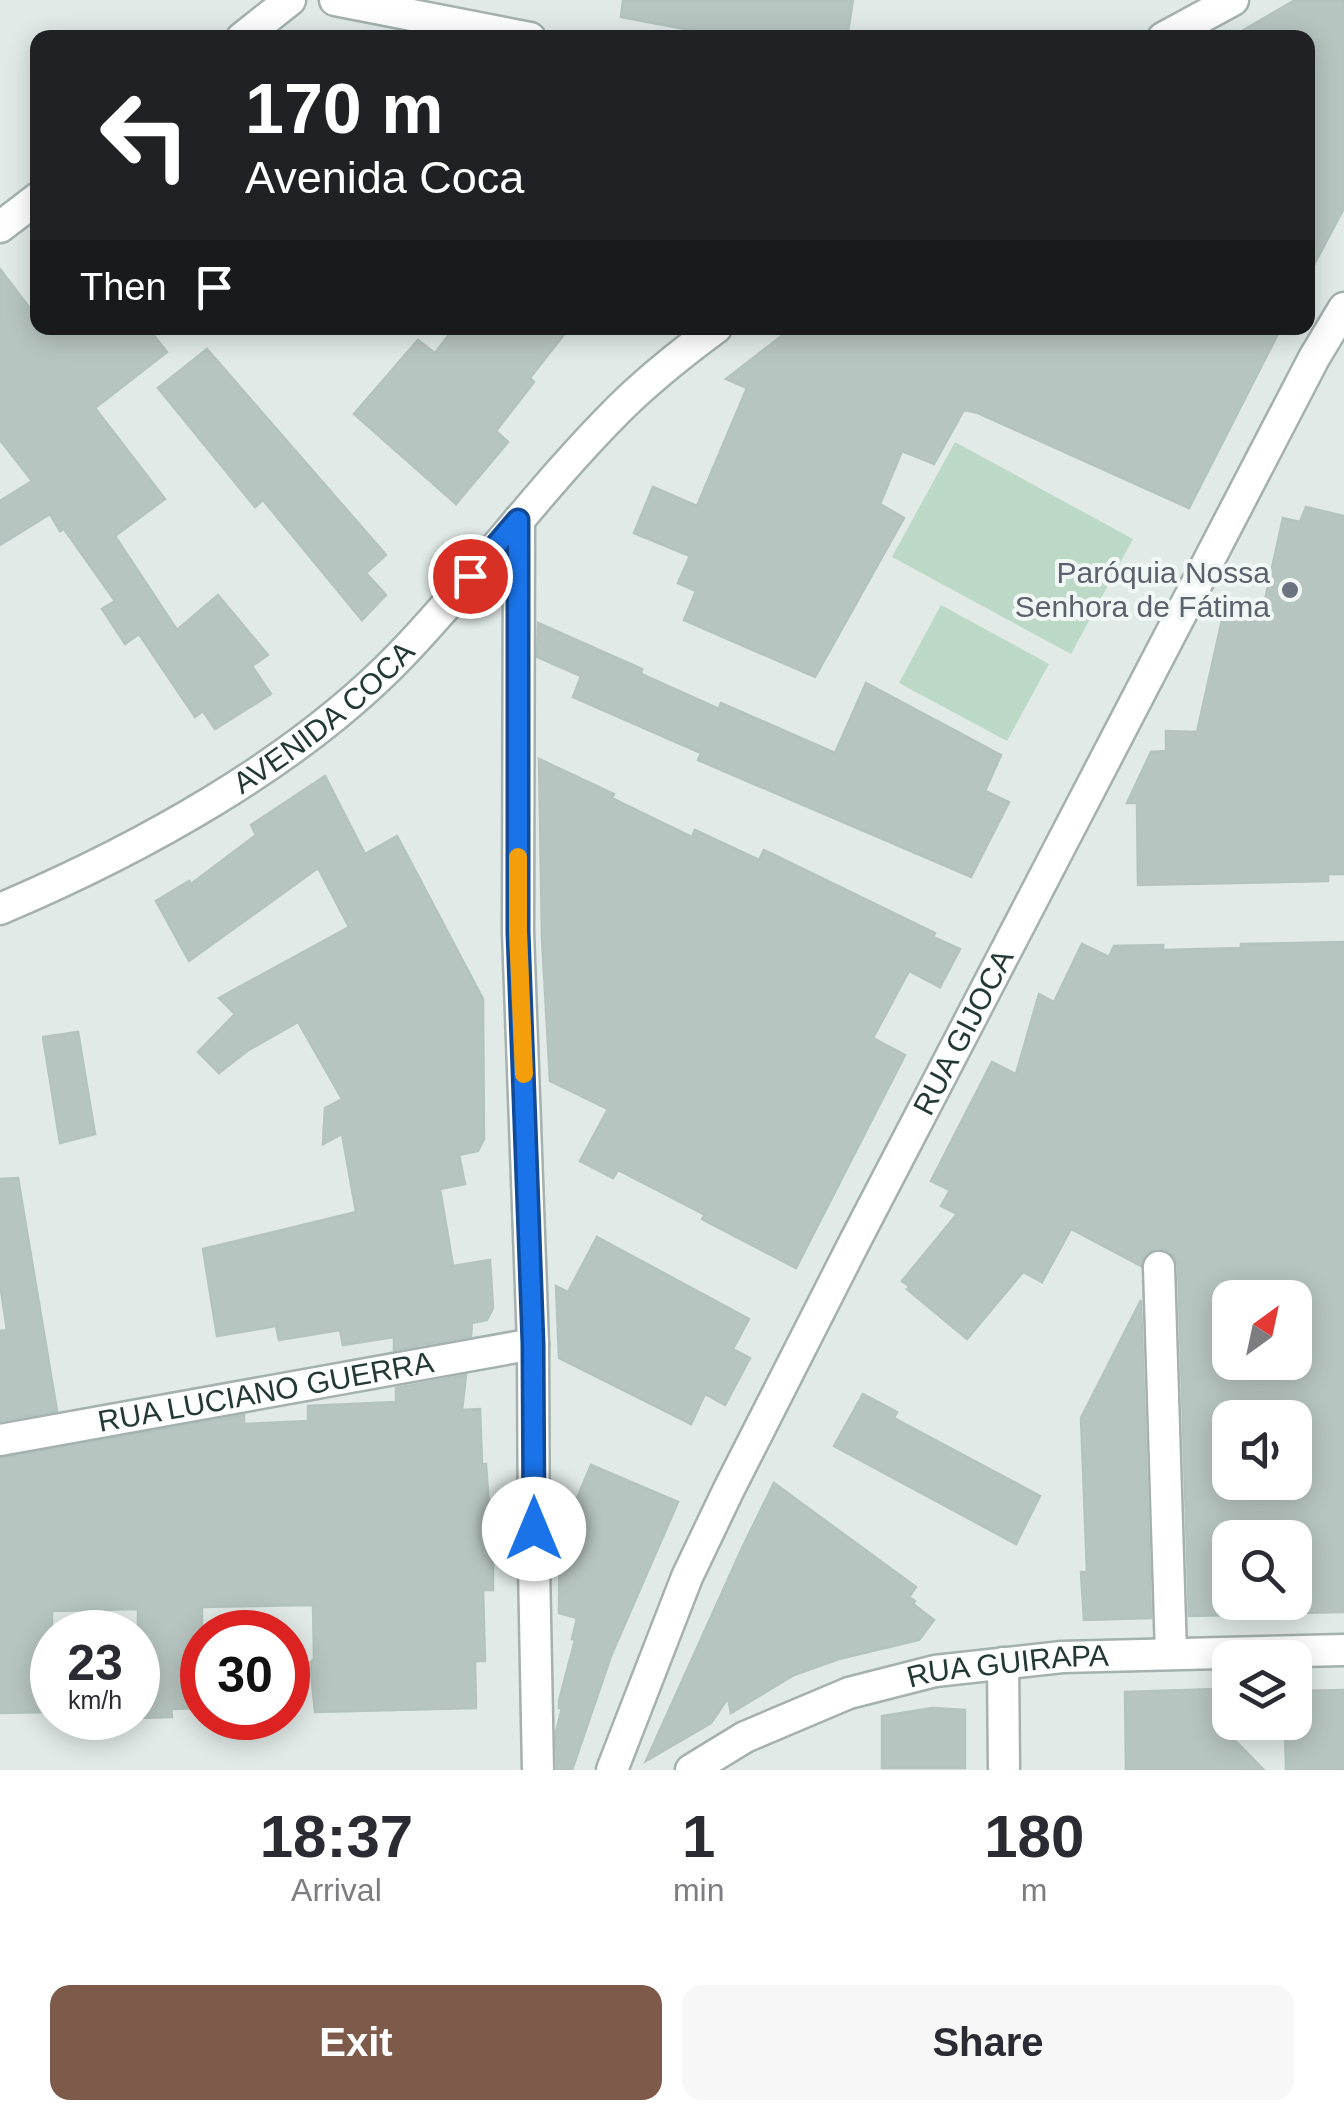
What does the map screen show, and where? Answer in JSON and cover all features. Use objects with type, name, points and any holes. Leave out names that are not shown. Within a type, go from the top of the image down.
[{"type":"street","points":[[252,30],[290,0]]},
{"type":"street","points":[[335,0],[489,30]]},
{"type":"street","points":[[1178,30],[1232,0]]},
{"type":"street","points":[[0,227],[30,204]]},
{"type":"street","name":"RUA GIJOCA","points":[[612,1770],[688,1578],[738,1471],[1258,464],[1344,308]]},
{"type":"street","name":"AVENIDA COCA","points":[[0,909],[50,888],[173,824],[283,756],[356,698],[402,654],[619,409],[707,335]]},
{"type":"street","points":[[518,520],[518,932],[533,1344],[538,1770]]},
{"type":"street","points":[[1159,1266],[1171,1654]]},
{"type":"street","name":"RUA LUCIANO GUERRA","points":[[0,1440],[533,1344]]},
{"type":"street","name":"RUA GUIRAPA","points":[[691,1770],[745,1737],[849,1693],[935,1670],[1062,1656],[1344,1650]]},
{"type":"street","points":[[1003,1663],[1004,1770]]},
{"type":"green space","points":[[955,442],[1133,539],[1071,654],[892,557]]},
{"type":"green space","points":[[941,605],[1049,664],[1007,741],[899,683]]},
{"type":"building","points":[[623,0],[853,0],[848,30],[690,30],[621,17]]},
{"type":"building","points":[[1295,0],[1344,0],[1344,208],[1315,263],[1315,30],[1244,30]]},
{"type":"building","points":[[0,269],[30,308],[30,335],[154,335],[167,352],[95,408],[165,499],[115,536],[177,630],[218,595],[268,655],[252,666],[271,694],[215,729],[203,711],[195,717],[139,634],[125,644],[102,609],[115,601],[50,514],[0,545],[0,501],[32,481],[0,440]]},
{"type":"building","points":[[449,335],[564,335],[496,431],[508,442],[456,504],[354,414],[418,340],[435,353]]},
{"type":"building","points":[[783,335],[1277,335],[1189,508],[964,410],[934,464],[902,451],[880,504],[904,518],[815,677],[684,620],[696,591],[678,583],[690,556],[634,533],[653,487],[697,506],[747,388],[726,379]]},
{"type":"building","points":[[207,349],[386,555],[366,573],[386,595],[362,620],[263,500],[255,507],[158,388]]},
{"type":"building","name":"Paróquia Nossa Senhora de Fátima","points":[[1306,507],[1344,516],[1344,874],[1328,874],[1328,881],[1138,885],[1137,803],[1127,803],[1151,752],[1166,751],[1166,731],[1197,732],[1224,611],[1261,618],[1283,518],[1300,522]]},
{"type":"building","points":[[538,623],[642,669],[641,674],[719,709],[721,703],[835,753],[866,683],[1001,755],[985,791],[1009,802],[971,877],[698,760],[701,753],[573,697],[581,676],[537,657]]},
{"type":"building","points":[[539,759],[692,837],[695,830],[759,860],[764,850],[935,933],[933,937],[960,949],[940,987],[909,971],[873,1038],[905,1055],[796,1268],[618,1170],[613,1178],[580,1161],[608,1109],[550,1081],[542,938]]},
{"type":"building","points":[[325,776],[365,854],[397,836],[483,999],[484,1139],[478,1151],[459,1155],[465,1184],[440,1189],[453,1266],[490,1260],[493,1308],[487,1320],[472,1323],[471,1336],[394,1350],[394,1337],[343,1345],[340,1330],[279,1340],[276,1326],[217,1336],[203,1249],[356,1212],[342,1134],[323,1144],[325,1108],[342,1099],[298,1022],[247,1051],[219,1073],[198,1052],[235,1014],[219,998],[349,927],[318,868],[189,961],[156,901],[189,881],[191,884],[256,835],[251,825]]},
{"type":"building","points":[[1344,942],[1344,1612],[1312,1613],[1312,1520],[1212,1520],[1212,1615],[1189,1616],[1178,1266],[1167,1250],[1157,1248],[1148,1252],[1141,1266],[1071,1229],[1042,1282],[1023,1272],[967,1339],[902,1281],[957,1214],[941,1206],[950,1190],[931,1181],[992,1062],[1016,1074],[1039,994],[1054,1002],[1082,944],[1109,957],[1114,946],[1163,945],[1163,950],[1241,948],[1241,944]]},
{"type":"building","points":[[78,1032],[95,1134],[60,1143],[43,1037]]},
{"type":"building","points":[[18,1178],[57,1411],[0,1421],[0,1331],[7,1330],[0,1284],[0,1179]]},
{"type":"building","points":[[597,1237],[749,1319],[733,1349],[750,1358],[725,1405],[705,1394],[691,1424],[559,1358],[556,1286],[568,1292]]},
{"type":"building","points":[[1141,1300],[1151,1618],[1084,1620],[1081,1572],[1087,1572],[1081,1418]]},
{"type":"building","points":[[466,1375],[462,1410],[480,1409],[493,1590],[483,1590],[485,1661],[475,1661],[476,1708],[315,1712],[310,1663],[314,1659],[313,1605],[180,1610],[180,1709],[171,1709],[172,1717],[160,1717],[160,1610],[30,1610],[30,1712],[0,1713],[0,1458],[244,1415],[244,1424],[308,1421],[308,1406],[396,1402],[396,1388]]},
{"type":"building","points":[[863,1394],[897,1412],[894,1418],[1040,1496],[1016,1544],[834,1446]]},
{"type":"building","points":[[591,1465],[678,1502],[611,1656],[572,1770],[557,1770],[556,1732],[562,1708],[559,1701],[577,1618],[559,1613],[560,1496],[575,1503]]},
{"type":"building","points":[[774,1483],[916,1587],[909,1597],[934,1620],[919,1640],[839,1659],[794,1675],[731,1713],[728,1698],[711,1723],[646,1761],[743,1546]]},
{"type":"building","points":[[1212,1689],[1212,1740],[1235,1740],[1264,1770],[1126,1770],[1125,1692]]},
{"type":"building","points":[[1344,1690],[1344,1770],[1286,1770],[1285,1740],[1312,1740],[1312,1691]]},
{"type":"building","points":[[932,1708],[965,1710],[965,1768],[882,1768],[882,1716]]},
{"type":"slow traffic","points":[[518,857],[524,1074]]},
{"type":"place","name":"Paróquia Nossa Senhora de Fátima","points":[[1290,590]]},
{"type":"route","points":[[470,576],[518,520],[518,932],[533,1344],[534,1529]]}]
